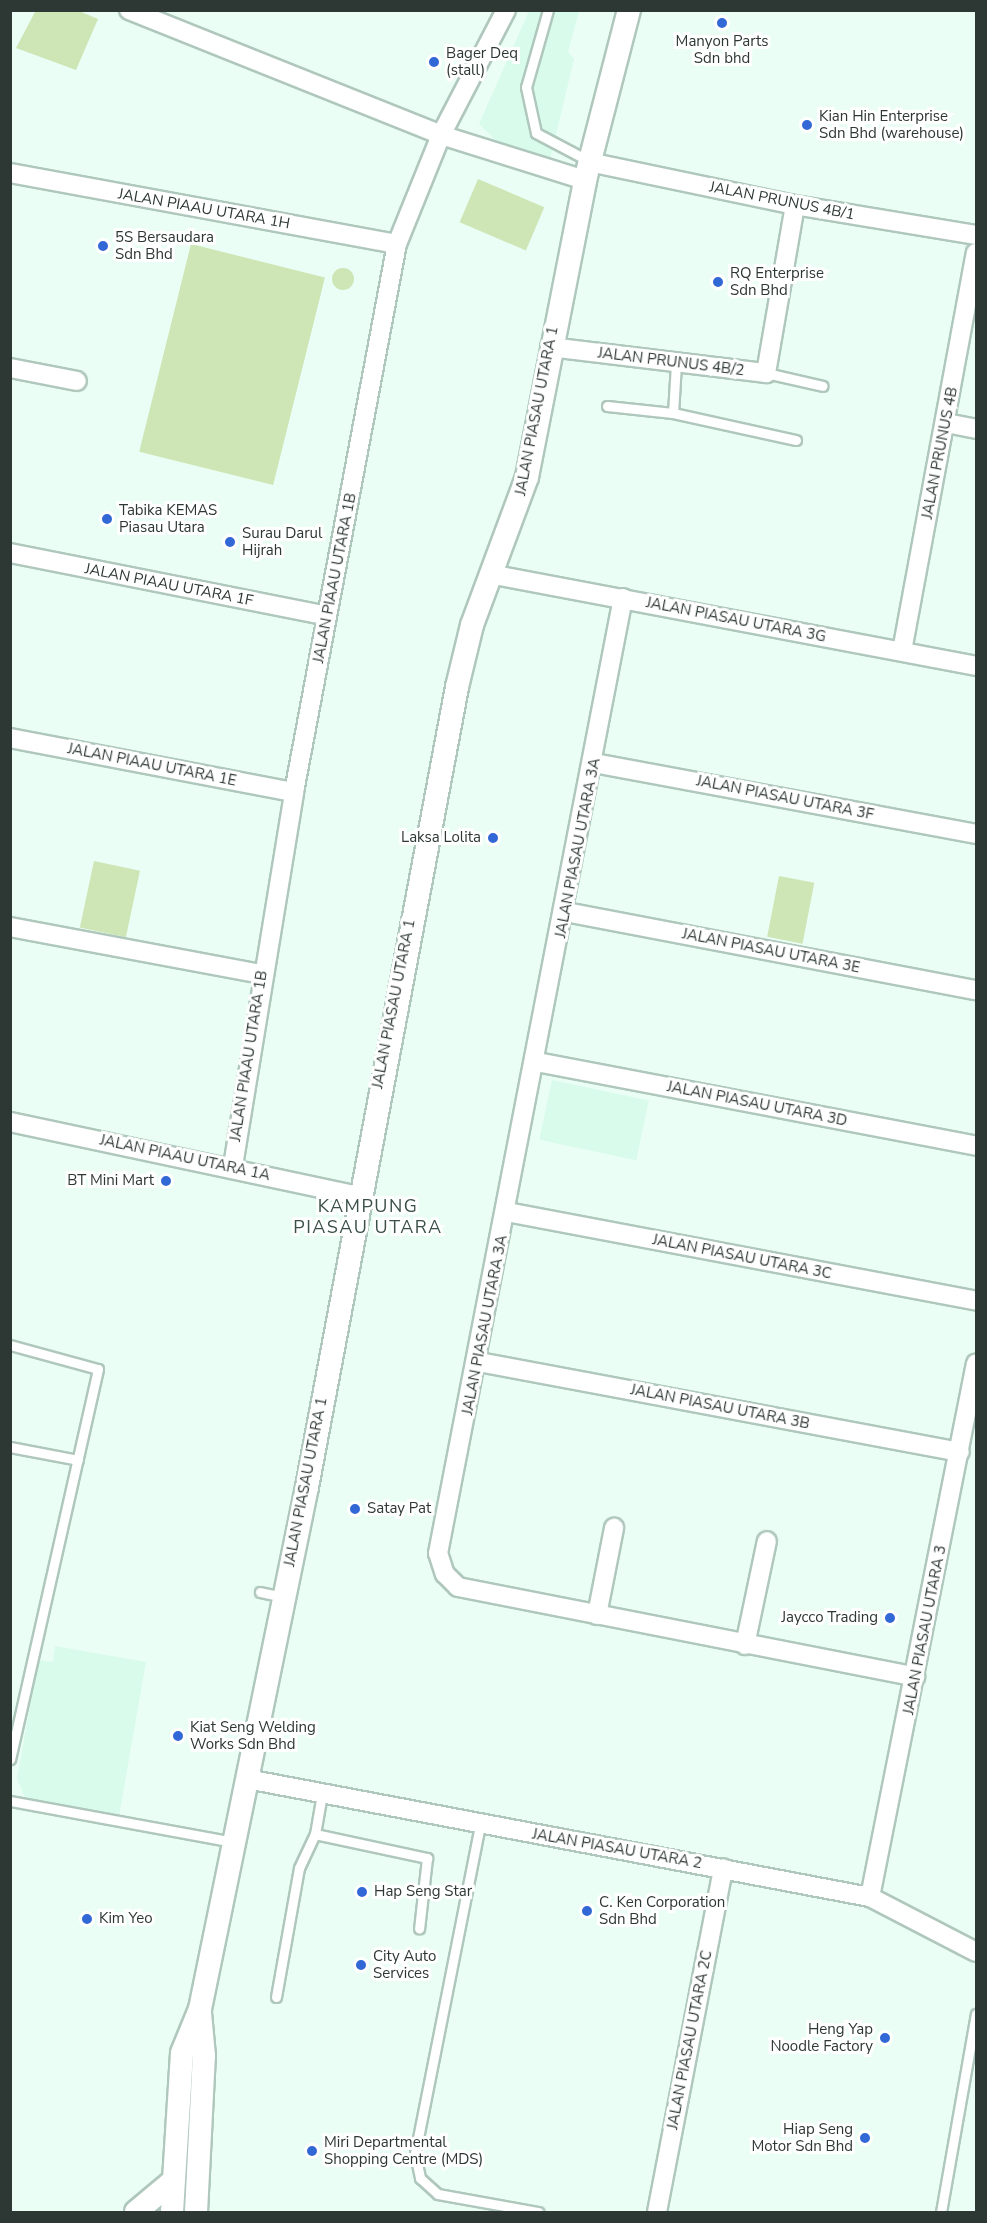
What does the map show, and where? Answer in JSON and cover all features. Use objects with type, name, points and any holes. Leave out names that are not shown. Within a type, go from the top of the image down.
[{"type":"street","name":"JALAN PRUNUS 4B/1","points":[[129,10],[441,135],[587,171],[976,235]]},
{"type":"street","name":"JALAN PIAAU UTARA 1B","points":[[233,1166],[262,974],[294,792],[398,244],[441,135],[506,10]]},
{"type":"street","name":"JALAN PIASAU UTARA 1","points":[[172,2212],[182,2053],[200,2009],[284,1597],[358,1196],[457,687],[472,625],[495,575],[527,477],[550,347],[587,171],[629,10]]},
{"type":"street","name":"JALAN PIAAU UTARA 1H","points":[[10,173],[398,244]]},
{"type":"street","name":"JALAN PRUNUS 4B/2","points":[[550,347],[766,373],[795,205]]},
{"type":"street","name":"JALAN PRUNUS 4B","points":[[902,651],[976,254]]},
{"type":"street","points":[[10,368],[77,381]]},
{"type":"street","points":[[946,423],[976,429]]},
{"type":"street","name":"JALAN PIAAU UTARA 1F","points":[[10,553],[327,616]]},
{"type":"street","name":"JALAN PIASAU UTARA 3G","points":[[495,575],[976,666]]},
{"type":"street","name":"JALAN PIASAU UTARA 3A","points":[[623,598],[566,912],[479,1362],[438,1552],[445,1574],[458,1587],[915,1677]]},
{"type":"street","name":"JALAN PIAAU UTARA 1E","points":[[10,738],[294,792]]},
{"type":"street","name":"JALAN PIASAU UTARA 3F","points":[[594,763],[976,834]]},
{"type":"street","name":"JALAN PIASAU UTARA 3E","points":[[566,912],[976,990]]},
{"type":"street","points":[[10,927],[262,974]]},
{"type":"street","name":"JALAN PIASAU UTARA 3D","points":[[537,1062],[976,1146]]},
{"type":"street","name":"JALAN PIAAU UTARA 1A","points":[[10,1122],[233,1166],[358,1196]]},
{"type":"street","name":"JALAN PIASAU UTARA 3C","points":[[507,1212],[976,1302]]},
{"type":"street","name":"JALAN PIASAU UTARA 3B","points":[[479,1362],[960,1452]]},
{"type":"street","name":"JALAN PIASAU UTARA 3","points":[[870,1897],[960,1452],[972,1414],[976,1363]]},
{"type":"street","points":[[597,1615],[614,1528]]},
{"type":"street","points":[[745,1645],[767,1541]]},
{"type":"street","name":"JALAN PIASAU UTARA 2","points":[[247,1779],[480,1825],[723,1868],[870,1897],[976,1952]]},
{"type":"street","name":"JALAN PIASAU UTARA 2C","points":[[657,2212],[723,1868]]},
{"type":"street","name":"JALAN PIASAU UTARA 1","points":[[196,2212],[204,2056],[200,2009]]},
{"type":"street","points":[[136,2212],[173,2181]]},
{"type":"lane","points":[[548,10],[525,87],[536,133],[587,171]]},
{"type":"lane","points":[[673,413],[676,363]]},
{"type":"lane","points":[[766,373],[822,386]]},
{"type":"lane","points":[[607,406],[673,413],[796,440]]},
{"type":"lane","points":[[10,1345],[98,1369],[15,1716],[10,1759]]},
{"type":"lane","points":[[10,1447],[78,1460]]},
{"type":"lane","points":[[260,1592],[284,1597]]},
{"type":"lane","points":[[276,1997],[299,1868],[315,1834],[322,1794]]},
{"type":"lane","points":[[10,1801],[233,1842]]},
{"type":"lane","points":[[480,1825],[415,2154],[420,2178],[438,2194],[538,2212]]},
{"type":"lane","points":[[315,1834],[427,1858],[419,1929]]},
{"type":"lane","points":[[940,2212],[976,2014]]},
{"type":"shaded area","points":[[529,11],[579,11],[568,52],[574,59],[550,160],[502,146],[479,124]]},
{"type":"shaded area","points":[[552,1080],[649,1101],[636,1160],[539,1140]]},
{"type":"shaded area","points":[[55,1646],[146,1662],[119,1816],[26,1800],[17,1779],[38,1660],[53,1662]]},
{"type":"green space","points":[[36,10],[79,11],[98,19],[76,70],[16,48]]},
{"type":"green space","points":[[478,179],[544,207],[526,250],[460,222]]},
{"type":"green space","points":[[191,244],[325,277],[273,485],[139,452]]},
{"type":"green space","points":[[343,268],[351,271],[354,279],[351,287],[343,290],[335,287],[332,279],[335,271]]},
{"type":"green space","points":[[94,861],[140,871],[126,937],[80,928]]},
{"type":"green space","points":[[779,876],[814,883],[803,944],[767,937]]},
{"type":"place","name":"Manyon Parts Sdn bhd","points":[[722,23]]},
{"type":"place","name":"Bager Deq (stall)","points":[[434,62]]},
{"type":"place","name":"Kian Hin Enterprise Sdn Bhd (warehouse)","points":[[807,125]]},
{"type":"place","name":"5S Bersaudara Sdn Bhd","points":[[103,246]]},
{"type":"place","name":"RQ Enterprise Sdn Bhd","points":[[718,282]]},
{"type":"place","name":"Tabika KEMAS Piasau Utara","points":[[107,519]]},
{"type":"place","name":"Surau Darul Hijrah","points":[[230,542]]},
{"type":"place","name":"Laksa Lolita","points":[[493,838]]},
{"type":"place","name":"BT Mini Mart","points":[[166,1181]]},
{"type":"place","name":"Satay Pat","points":[[355,1509]]},
{"type":"place","name":"Jaycco Trading","points":[[890,1618]]},
{"type":"place","name":"Kiat Seng Welding Works Sdn Bhd","points":[[178,1736]]},
{"type":"place","name":"Hap Seng Star","points":[[362,1892]]},
{"type":"place","name":"C. Ken Corporation Sdn Bhd","points":[[587,1911]]},
{"type":"place","name":"Kim Yeo","points":[[87,1919]]},
{"type":"place","name":"City Auto Services","points":[[361,1965]]},
{"type":"place","name":"Heng Yap Noodle Factory","points":[[885,2038]]},
{"type":"place","name":"Hiap Seng Motor Sdn Bhd","points":[[865,2138]]},
{"type":"place","name":"Miri Departmental Shopping Centre (MDS)","points":[[312,2151]]},
{"type":"district","name":"KAMPUNG PIASAU UTARA","points":[[368,1217]]}]
